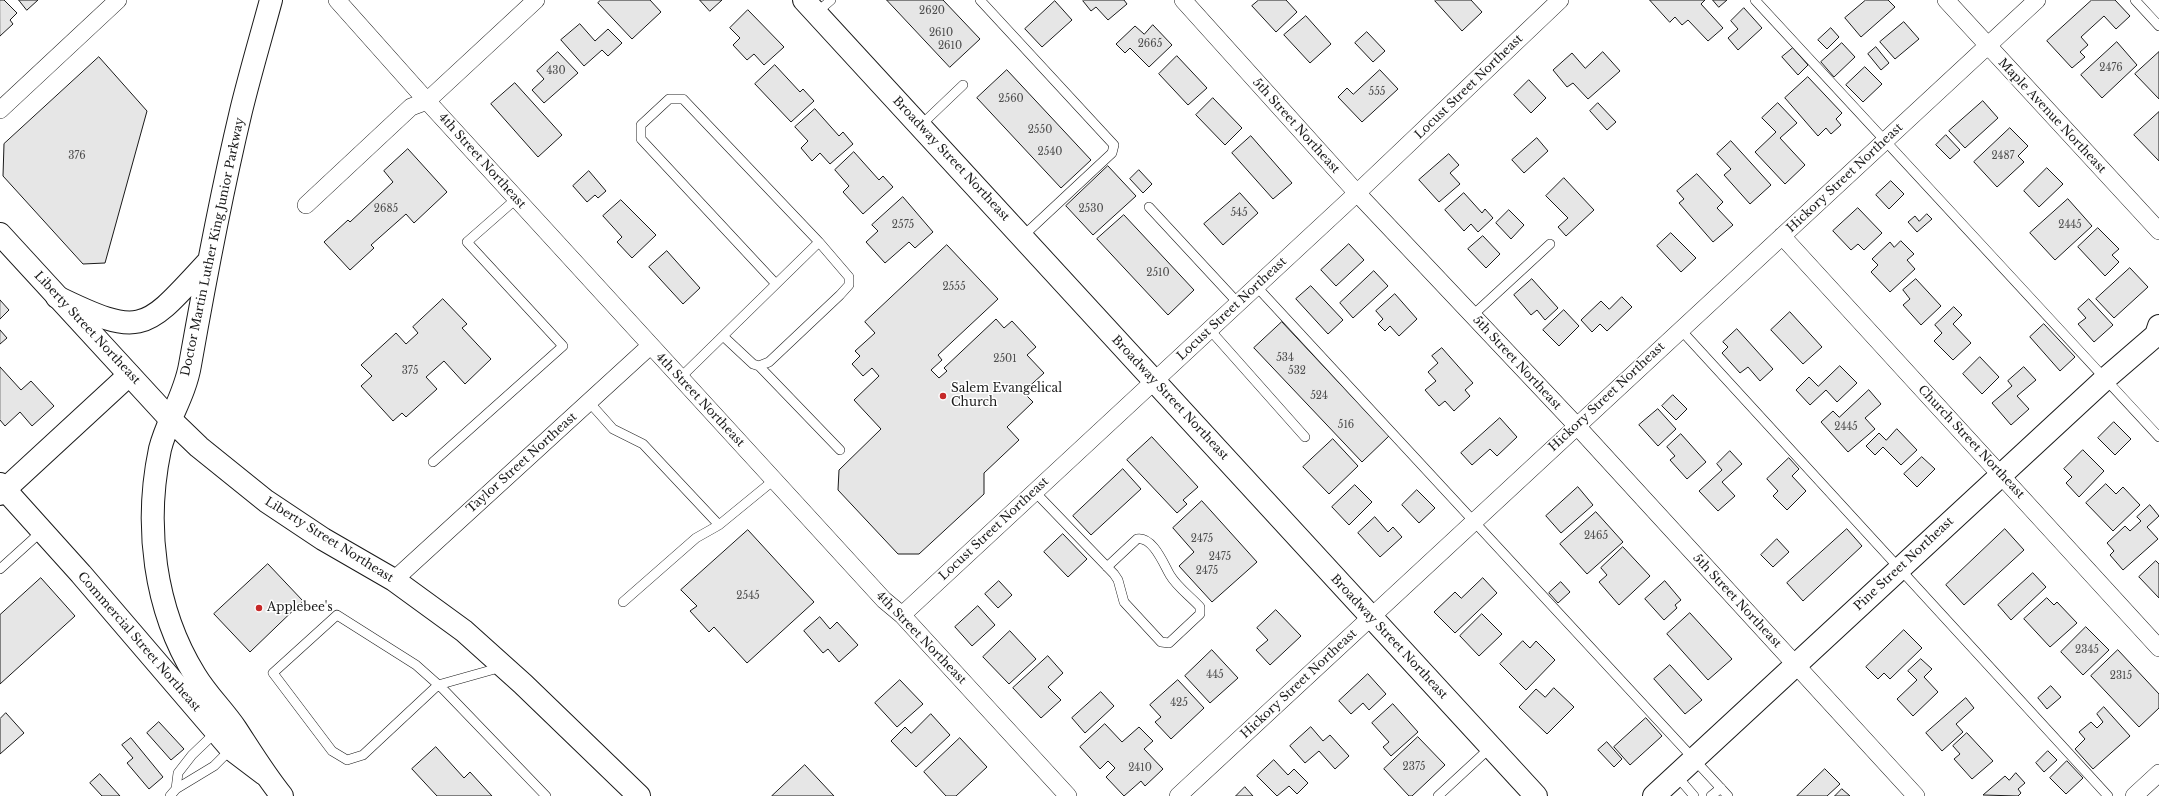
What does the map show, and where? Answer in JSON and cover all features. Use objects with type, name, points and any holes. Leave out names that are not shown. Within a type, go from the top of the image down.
[{"type":"main road","name":"Doctor Martin Luther King Junior Parkway","points":[[265,775],[235,727],[195,676],[168,619],[158,579],[153,539],[153,501],[161,447],[190,370],[207,263],[241,110],[272,0]]},
{"type":"main road","name":"Broadway Street Northeast","points":[[817,4],[920,126],[1536,796]]},
{"type":"main road","name":"Liberty Street Northeast","points":[[0,234],[171,420],[199,447],[266,501],[323,538],[394,580],[452,622],[504,667],[639,796]]},
{"type":"main road","points":[[57,297],[108,320],[121,323],[138,323],[152,318],[164,310],[207,263]]},
{"type":"main road","name":"Pine Street Northeast","points":[[1654,796],[2105,379],[2158,332]]},
{"type":"main road","points":[[2,489],[130,375]]},
{"type":"main road","name":"Commercial Street Northeast","points":[[2,489],[42,531],[231,749],[265,775],[282,796]]},
{"type":"street","points":[[0,110],[118,0]]},
{"type":"street","name":"4th Street Northeast","points":[[337,0],[426,101],[650,346],[884,600],[902,615],[1068,796]]},
{"type":"street","points":[[306,205],[411,107],[426,101],[535,0]]},
{"type":"street","name":"5th Street Northeast","points":[[1183,0],[1357,193],[1576,425],[1916,796]]},
{"type":"street","name":"Maple Avenue Northeast","points":[[1946,0],[2159,232]]},
{"type":"street","name":"Hickory Street Northeast","points":[[1178,796],[1371,618],[1576,425],[2037,0]]},
{"type":"street","name":"Locust Street Northeast","points":[[902,615],[1357,193],[1558,1]]},
{"type":"street","name":"Church Street Northeast","points":[[1782,236],[2159,648]]},
{"type":"street","name":"Taylor Street Northeast","points":[[394,580],[650,346]]},
{"type":"street","points":[[2134,796],[2159,773]]},
{"type":"lane","points":[[980,0],[1114,145],[1112,154],[1022,237]]},
{"type":"lane","points":[[1755,0],[2159,437]]},
{"type":"lane","points":[[2135,0],[2159,26]]},
{"type":"lane","points":[[920,126],[963,85]]},
{"type":"lane","points":[[759,366],[769,362],[849,285],[849,277],[819,242],[683,99],[669,100],[641,125],[640,138],[776,284]]},
{"type":"lane","points":[[433,462],[563,346],[467,242],[516,199]]},
{"type":"lane","points":[[1149,207],[1238,303]]},
{"type":"lane","points":[[680,378],[819,242]]},
{"type":"lane","points":[[1473,316],[1550,244]]},
{"type":"lane","points":[[1256,286],[1475,520],[1728,796]]},
{"type":"lane","points":[[1680,329],[2108,796]]},
{"type":"lane","points":[[1210,330],[1305,438]]},
{"type":"lane","points":[[723,336],[753,364],[759,366],[840,450]]},
{"type":"lane","points":[[589,402],[613,429],[643,444],[719,525]]},
{"type":"lane","points":[[623,602],[696,538],[719,525],[774,480]]},
{"type":"lane","points":[[1034,492],[1107,567],[1118,580],[1124,602],[1164,644],[1169,643],[1200,614],[1200,607],[1170,576],[1163,559],[1146,541],[1137,539],[1107,567]]},
{"type":"lane","points":[[0,569],[42,531]]},
{"type":"lane","points":[[504,667],[438,685],[363,755],[347,760],[332,751],[273,674],[337,615],[416,665],[438,685],[546,796]]},
{"type":"lane","points":[[173,793],[178,773],[192,755],[216,732]]},
{"type":"lane","points":[[1438,796],[1491,747]]},
{"type":"lane","points":[[173,793],[214,766],[231,749]]},
{"type":"lane","points":[[1676,775],[1694,796]]},
{"type":"lane","points":[[1711,796],[1721,788]]},
{"type":"building","points":[[0,0],[4,0],[17,13],[10,20],[13,24],[0,36]]},
{"type":"building","points":[[19,0],[38,0],[27,10]]},
{"type":"building","points":[[601,0],[650,0],[661,12],[632,39],[598,3]]},
{"type":"building","points":[[700,0],[722,0],[710,11]]},
{"type":"building","points":[[887,0],[943,0],[980,39],[950,67]]},
{"type":"building","points":[[1124,0],[1127,4],[1108,20],[1096,7],[1091,11],[1083,1]]},
{"type":"building","points":[[1259,0],[1286,0],[1297,12],[1276,32],[1252,6]]},
{"type":"building","points":[[1471,0],[1482,12],[1462,31],[1435,1]]},
{"type":"building","points":[[1650,0],[1705,0],[1701,4],[1723,28],[1708,41],[1688,20],[1682,25],[1675,17],[1670,22]]},
{"type":"building","points":[[1713,0],[1727,0],[1719,7]]},
{"type":"building","points":[[1866,0],[1888,0],[1895,7],[1861,37],[1845,18]]},
{"type":"building","points":[[2092,0],[2115,0],[2130,16],[2116,29],[2104,16],[2081,37],[2088,45],[2080,52],[2085,57],[2072,68],[2047,41]]},
{"type":"building","points":[[1055,1],[1072,20],[1042,47],[1025,29]]},
{"type":"building","points":[[1744,8],[1762,28],[1738,50],[1728,38],[1738,29],[1731,21]]},
{"type":"building","points":[[748,10],[784,47],[764,65],[754,54],[747,60],[733,45],[740,38],[730,28]]},
{"type":"building","points":[[1306,16],[1331,44],[1310,63],[1284,35]]},
{"type":"building","points":[[1904,22],[1919,39],[1895,59],[1880,42]]},
{"type":"building","points":[[580,24],[595,41],[608,29],[622,43],[608,56],[602,50],[584,66],[561,40]]},
{"type":"building","points":[[1153,25],[1172,45],[1149,67],[1130,48],[1125,53],[1116,44],[1135,26],[1144,34]]},
{"type":"building","points":[[1831,28],[1839,37],[1827,49],[1818,40]]},
{"type":"building","points":[[1367,32],[1385,51],[1373,62],[1355,43]]},
{"type":"building","points":[[2117,42],[2137,65],[2102,98],[2081,75]]},
{"type":"building","points":[[1842,43],[1855,57],[1834,77],[1821,62]]},
{"type":"building","points":[[1876,47],[1889,63],[1881,70],[1868,54]]},
{"type":"building","points":[[1793,48],[1808,65],[1798,75],[1782,57]]},
{"type":"building","points":[[558,52],[578,73],[544,103],[532,90],[544,79],[537,71]]},
{"type":"building","points":[[1603,52],[1620,71],[1588,99],[1573,83],[1567,87],[1553,70],[1572,53],[1585,68]]},
{"type":"building","points":[[2159,52],[2159,99],[2135,74]]},
{"type":"building","points":[[1177,56],[1207,88],[1188,105],[1159,74]]},
{"type":"building","points":[[99,57],[147,111],[105,263],[83,264],[3,176],[4,144]]},
{"type":"building","points":[[775,65],[800,92],[803,89],[814,101],[791,122],[755,84]]},
{"type":"building","points":[[1865,67],[1882,84],[1863,102],[1846,85]]},
{"type":"building","points":[[1007,70],[1091,160],[1061,188],[977,98]]},
{"type":"building","points":[[1380,70],[1398,89],[1362,122],[1338,97],[1347,88],[1353,94]]},
{"type":"building","points":[[1808,77],[1842,113],[1836,119],[1841,125],[1831,134],[1826,128],[1818,136],[1785,98]]},
{"type":"building","points":[[1529,80],[1546,98],[1531,113],[1514,95]]},
{"type":"building","points":[[515,83],[562,135],[538,157],[491,104]]},
{"type":"building","points":[[1213,98],[1242,128],[1225,145],[1196,115]]},
{"type":"building","points":[[1983,101],[1998,118],[1965,148],[1949,131]]},
{"type":"building","points":[[1598,103],[1616,122],[1607,130],[1590,111]]},
{"type":"building","points":[[1778,103],[1797,123],[1780,138],[1805,165],[1785,184],[1755,152],[1776,132],[1762,118]]},
{"type":"building","points":[[815,109],[839,136],[843,132],[853,144],[830,164],[820,153],[812,161],[801,148],[808,141],[795,127]]},
{"type":"building","points":[[2159,112],[2159,161],[2134,135]]},
{"type":"building","points":[[2010,128],[2028,146],[2018,156],[2024,162],[1997,187],[1974,162]]},
{"type":"building","points":[[1946,135],[1960,150],[1950,159],[1936,145]]},
{"type":"building","points":[[1251,136],[1292,183],[1273,199],[1232,153]]},
{"type":"building","points":[[1537,138],[1548,151],[1524,173],[1512,160]]},
{"type":"building","points":[[1731,141],[1771,185],[1750,204],[1724,175],[1731,169],[1717,154]]},
{"type":"building","points":[[408,149],[447,192],[414,223],[406,214],[371,245],[374,248],[350,270],[324,242],[348,220],[350,222],[393,182],[384,171]]},
{"type":"building","points":[[854,152],[879,180],[883,176],[893,187],[863,214],[843,192],[849,186],[835,170]]},
{"type":"building","points":[[1449,154],[1459,165],[1450,173],[1460,184],[1439,202],[1419,180]]},
{"type":"building","points":[[1108,166],[1136,196],[1093,235],[1066,206]]},
{"type":"building","points":[[2047,168],[2063,184],[2039,207],[2024,191]]},
{"type":"building","points":[[1139,170],[1152,184],[1143,193],[1130,179]]},
{"type":"building","points":[[589,171],[606,191],[598,198],[595,195],[587,202],[573,186]]},
{"type":"building","points":[[1697,174],[1723,202],[1717,208],[1733,225],[1713,242],[1679,203],[1684,199],[1677,191]]},
{"type":"building","points":[[1564,178],[1594,210],[1566,236],[1558,227],[1568,218],[1546,196]]},
{"type":"building","points":[[1891,181],[1904,194],[1889,209],[1876,195]]},
{"type":"building","points":[[1240,193],[1258,213],[1223,245],[1204,224]]},
{"type":"building","points":[[1464,193],[1482,213],[1485,209],[1493,218],[1478,232],[1471,224],[1464,231],[1445,210]]},
{"type":"building","points":[[903,197],[933,232],[915,248],[909,242],[885,263],[866,242],[878,231],[872,225]]},
{"type":"building","points":[[2068,199],[2092,226],[2055,260],[2030,233]]},
{"type":"building","points":[[621,200],[656,235],[632,258],[617,242],[622,237],[603,216]]},
{"type":"building","points":[[1858,208],[1882,233],[1864,250],[1858,244],[1851,250],[1833,231]]},
{"type":"building","points":[[1509,210],[1524,225],[1511,239],[1496,223]]},
{"type":"building","points":[[1927,214],[1932,219],[1917,232],[1908,222],[1915,216],[1919,221]]},
{"type":"building","points":[[1124,215],[1194,290],[1168,315],[1097,239]]},
{"type":"building","points":[[2098,228],[2119,249],[2112,255],[2119,262],[2105,276],[2078,247]]},
{"type":"building","points":[[1671,233],[1696,258],[1681,272],[1657,246]]},
{"type":"building","points":[[1483,236],[1500,254],[1486,268],[1468,249]]},
{"type":"building","points":[[1901,241],[1914,254],[1907,260],[1915,269],[1890,292],[1871,272],[1878,265],[1872,259],[1890,242],[1894,247]]},
{"type":"building","points":[[1349,244],[1364,260],[1336,286],[1321,270]]},
{"type":"building","name":"Salem Evangelical Church","points":[[947,245],[998,299],[938,355],[942,360],[931,370],[939,378],[947,371],[944,368],[996,319],[1004,328],[1012,321],[1036,347],[1027,355],[1044,373],[1023,392],[1033,402],[1007,427],[1019,440],[984,473],[984,494],[919,554],[898,554],[838,490],[839,470],[881,429],[854,400],[879,376],[872,368],[863,376],[852,364],[860,356],[855,351],[875,333],[865,322]]},
{"type":"building","points":[[667,251],[700,288],[683,304],[649,267]]},
{"type":"building","points":[[2130,268],[2148,287],[2114,318],[2096,299]]},
{"type":"building","points":[[1374,271],[1388,286],[1353,318],[1340,303]]},
{"type":"building","points":[[1532,279],[1558,308],[1545,320],[1537,310],[1531,315],[1514,295]]},
{"type":"building","points":[[1916,279],[1941,306],[1921,325],[1903,305],[1910,299],[1903,290]]},
{"type":"building","points":[[1311,286],[1343,320],[1328,334],[1296,299]]},
{"type":"building","points":[[1395,294],[1417,319],[1399,336],[1390,326],[1385,331],[1378,324],[1383,319],[1376,311]]},
{"type":"building","points":[[1622,297],[1632,307],[1607,331],[1600,324],[1592,332],[1581,320],[1601,301],[1609,309]]},
{"type":"building","points":[[443,299],[467,324],[462,328],[491,359],[465,384],[444,361],[426,377],[437,389],[406,417],[402,413],[393,421],[361,386],[372,376],[361,365],[396,333],[406,344],[418,333],[413,327]]},
{"type":"building","points":[[2089,299],[2113,325],[2094,342],[2078,324],[2086,318],[2078,309]]},
{"type":"building","points":[[0,300],[9,310],[0,319]]},
{"type":"building","points":[[1954,307],[1962,315],[1953,324],[1971,343],[1953,360],[1934,341],[1942,333],[1935,325]]},
{"type":"building","points":[[1564,310],[1579,326],[1559,346],[1543,330]]},
{"type":"building","points":[[1790,312],[1822,347],[1803,364],[1771,330]]},
{"type":"building","points":[[1282,322],[1389,436],[1362,462],[1254,348]]},
{"type":"building","points":[[2044,324],[2075,357],[2060,371],[2030,337]]},
{"type":"building","points":[[1737,329],[1773,369],[1760,381],[1748,367],[1740,373],[1722,353],[1728,347],[1723,342]]},
{"type":"building","points":[[0,330],[7,338],[0,344]]},
{"type":"building","points":[[1442,348],[1473,383],[1465,390],[1470,396],[1454,411],[1445,401],[1439,406],[1425,390],[1436,381],[1428,372],[1438,363],[1432,356]]},
{"type":"building","points":[[1980,357],[1999,377],[1982,394],[1963,374]]},
{"type":"building","points":[[1840,366],[1857,383],[1837,402],[1826,390],[1810,405],[1796,390],[1809,377],[1818,386]]},
{"type":"building","points":[[0,367],[21,390],[31,381],[54,406],[32,426],[20,412],[5,426],[0,420]]},
{"type":"building","points":[[2024,367],[2036,380],[2017,396],[2029,409],[2011,425],[1992,403],[2012,386],[2008,381]]},
{"type":"building","points":[[1869,390],[1881,404],[1865,418],[1875,429],[1848,452],[1821,422],[1833,411],[1839,417]]},
{"type":"building","points":[[1673,395],[1687,409],[1676,420],[1662,406]]},
{"type":"building","points":[[1658,409],[1676,429],[1658,446],[1639,425]]},
{"type":"building","points":[[1500,418],[1517,437],[1497,456],[1490,449],[1472,465],[1461,453]]},
{"type":"building","points":[[2114,422],[2131,439],[2115,455],[2098,438]]},
{"type":"building","points":[[1897,429],[1917,450],[1901,465],[1883,447],[1875,455],[1866,446],[1879,433],[1886,440]]},
{"type":"building","points":[[1681,434],[1706,462],[1687,479],[1670,460],[1675,456],[1667,447]]},
{"type":"building","points":[[1152,437],[1198,487],[1183,500],[1187,504],[1177,513],[1127,460]]},
{"type":"building","points":[[1333,439],[1358,466],[1329,494],[1303,467]]},
{"type":"building","points":[[2083,450],[2104,471],[2079,497],[2066,483],[2072,477],[2064,469]]},
{"type":"building","points":[[1730,451],[1742,464],[1722,482],[1735,496],[1718,511],[1699,491],[1722,470],[1717,464]]},
{"type":"building","points":[[1922,457],[1935,469],[1917,487],[1904,474]]},
{"type":"building","points":[[1789,458],[1799,469],[1792,476],[1806,491],[1787,510],[1773,496],[1778,491],[1767,479]]},
{"type":"building","points":[[1123,469],[1141,489],[1091,535],[1073,516]]},
{"type":"building","points":[[2106,484],[2116,494],[2123,487],[2140,505],[2113,531],[2086,503]]},
{"type":"building","points":[[1355,485],[1372,502],[1349,525],[1332,507]]},
{"type":"building","points":[[1578,487],[1593,505],[1561,533],[1546,516]]},
{"type":"building","points":[[1417,490],[1435,508],[1419,523],[1402,505]]},
{"type":"building","points":[[1202,501],[1257,562],[1212,602],[1179,566],[1194,552],[1173,528]]},
{"type":"building","points":[[2150,505],[2159,516],[2147,527],[2158,539],[2123,570],[2110,555],[2114,551],[2107,543],[2125,526],[2130,531],[2141,521],[2137,517]]},
{"type":"building","points":[[1596,512],[1623,542],[1587,574],[1560,544]]},
{"type":"building","points":[[1375,517],[1388,532],[1393,527],[1402,537],[1380,557],[1358,533]]},
{"type":"building","points":[[1847,529],[1862,546],[1803,601],[1787,583]]},
{"type":"building","points":[[2005,529],[2024,550],[1964,605],[1946,585]]},
{"type":"building","points":[[748,530],[814,602],[747,663],[714,627],[709,632],[690,611],[697,606],[681,590]]},
{"type":"building","points":[[1063,534],[1087,559],[1068,577],[1044,552]]},
{"type":"building","points":[[1777,539],[1789,552],[1773,567],[1761,555]]},
{"type":"building","points":[[1623,547],[1650,576],[1619,605],[1599,582],[1607,575],[1601,568]]},
{"type":"building","points":[[2156,561],[2159,564],[2159,598],[2139,577]]},
{"type":"building","name":"Applebee's","points":[[268,564],[303,601],[250,652],[214,614]]},
{"type":"building","points":[[2033,573],[2046,587],[2011,620],[1998,605]]},
{"type":"building","points":[[41,578],[75,616],[0,684],[0,615]]},
{"type":"building","points":[[1483,578],[1497,593],[1455,633],[1434,612],[1455,592],[1461,598]]},
{"type":"building","points":[[999,581],[1012,595],[998,608],[985,594]]},
{"type":"building","points":[[1665,581],[1681,600],[1675,605],[1677,608],[1664,620],[1645,599]]},
{"type":"building","points":[[1561,582],[1570,592],[1558,603],[1549,593]]},
{"type":"building","points":[[2047,598],[2054,605],[2057,602],[2077,623],[2050,647],[2024,619]]},
{"type":"building","points":[[978,606],[995,625],[972,646],[955,627]]},
{"type":"building","points":[[1276,610],[1301,636],[1270,665],[1256,650],[1268,640],[1257,628]]},
{"type":"building","points":[[1690,613],[1732,659],[1708,680],[1667,634]]},
{"type":"building","points":[[1482,614],[1502,634],[1479,656],[1460,636]]},
{"type":"building","points":[[820,617],[830,629],[837,622],[858,645],[839,662],[828,649],[823,653],[804,631]]},
{"type":"building","points":[[2086,627],[2109,650],[2083,675],[2061,652]]},
{"type":"building","points":[[1904,630],[1922,648],[1890,679],[1884,673],[1878,679],[1866,667]]},
{"type":"building","points":[[1010,631],[1036,659],[1009,684],[983,657]]},
{"type":"building","points":[[1523,641],[1530,648],[1536,641],[1555,660],[1526,690],[1500,664]]},
{"type":"building","points":[[1212,650],[1238,678],[1210,703],[1185,676]]},
{"type":"building","points":[[2118,650],[2159,694],[2159,708],[2139,727],[2091,676]]},
{"type":"building","points":[[1048,656],[1063,673],[1048,687],[1061,700],[1041,718],[1013,688]]},
{"type":"building","points":[[1921,659],[1932,669],[1924,677],[1938,692],[1913,716],[1897,699],[1917,680],[1908,671]]},
{"type":"building","points":[[1670,665],[1702,700],[1685,714],[1654,679]]},
{"type":"building","points":[[1368,674],[1386,694],[1369,710],[1363,703],[1351,714],[1339,701]]},
{"type":"building","points":[[900,680],[923,704],[897,727],[875,703]]},
{"type":"building","points":[[1178,680],[1204,708],[1171,739],[1155,722],[1161,717],[1150,705]]},
{"type":"building","points":[[2051,686],[2061,697],[2047,709],[2038,698]]},
{"type":"building","points":[[1554,688],[1574,707],[1547,734],[1519,707],[1536,689],[1545,697]]},
{"type":"building","points":[[1101,692],[1114,706],[1085,733],[1072,718]]},
{"type":"building","points":[[1966,698],[1974,708],[1956,724],[1963,732],[1942,751],[1926,733]]},
{"type":"building","points":[[1393,704],[1418,732],[1391,756],[1383,747],[1389,742],[1372,723]]},
{"type":"building","points":[[2104,707],[2130,736],[2093,769],[2075,749],[2085,739],[2079,732],[2091,722],[2097,728],[2103,722],[2097,714]]},
{"type":"building","points":[[6,713],[24,733],[0,754],[0,719]]},
{"type":"building","points":[[931,714],[950,735],[916,767],[891,741],[905,727],[911,733]]},
{"type":"building","points":[[1646,718],[1662,736],[1630,765],[1614,747]]},
{"type":"building","points":[[159,722],[184,749],[171,760],[147,733]]},
{"type":"building","points":[[1105,724],[1122,742],[1139,727],[1153,741],[1144,749],[1163,769],[1145,786],[1141,781],[1124,796],[1106,777],[1115,768],[1108,761],[1100,769],[1080,747]]},
{"type":"building","points":[[1311,727],[1323,741],[1330,735],[1349,756],[1335,769],[1319,751],[1305,763],[1290,746]]},
{"type":"building","points":[[1967,733],[1993,761],[1972,779],[1954,759],[1960,754],[1953,746]]},
{"type":"building","points":[[1418,737],[1445,765],[1412,796],[1409,796],[1384,769]]},
{"type":"building","points":[[131,738],[163,777],[149,789],[127,763],[133,758],[122,745]]},
{"type":"building","points":[[960,738],[987,767],[956,796],[946,796],[924,772]]},
{"type":"building","points":[[1607,742],[1622,759],[1614,767],[1598,750]]},
{"type":"building","points":[[436,747],[464,778],[470,772],[492,796],[437,796],[412,769]]},
{"type":"building","points":[[2048,751],[2057,760],[2044,772],[2036,763]]},
{"type":"building","points":[[1274,760],[1288,775],[1294,769],[1308,783],[1297,794],[1289,786],[1277,796],[1257,776]]},
{"type":"building","points":[[2067,761],[2083,778],[2066,794],[2050,778]]},
{"type":"building","points":[[805,765],[834,796],[772,796]]},
{"type":"building","points":[[1825,769],[1840,784],[1827,796],[1797,796]]},
{"type":"building","points":[[2016,773],[2025,783],[2018,789],[2021,793],[2018,796],[1983,795],[2005,776],[2009,780]]},
{"type":"building","points":[[100,774],[120,796],[102,796],[90,783]]},
{"type":"building","points":[[1245,787],[1253,796],[1236,796]]},
{"type":"building","points":[[1842,789],[1850,796],[1835,796]]},
{"type":"place","name":"Salem Evangelical Church","points":[[943,396]]},
{"type":"place","name":"Applebee's","points":[[259,608]]}]
